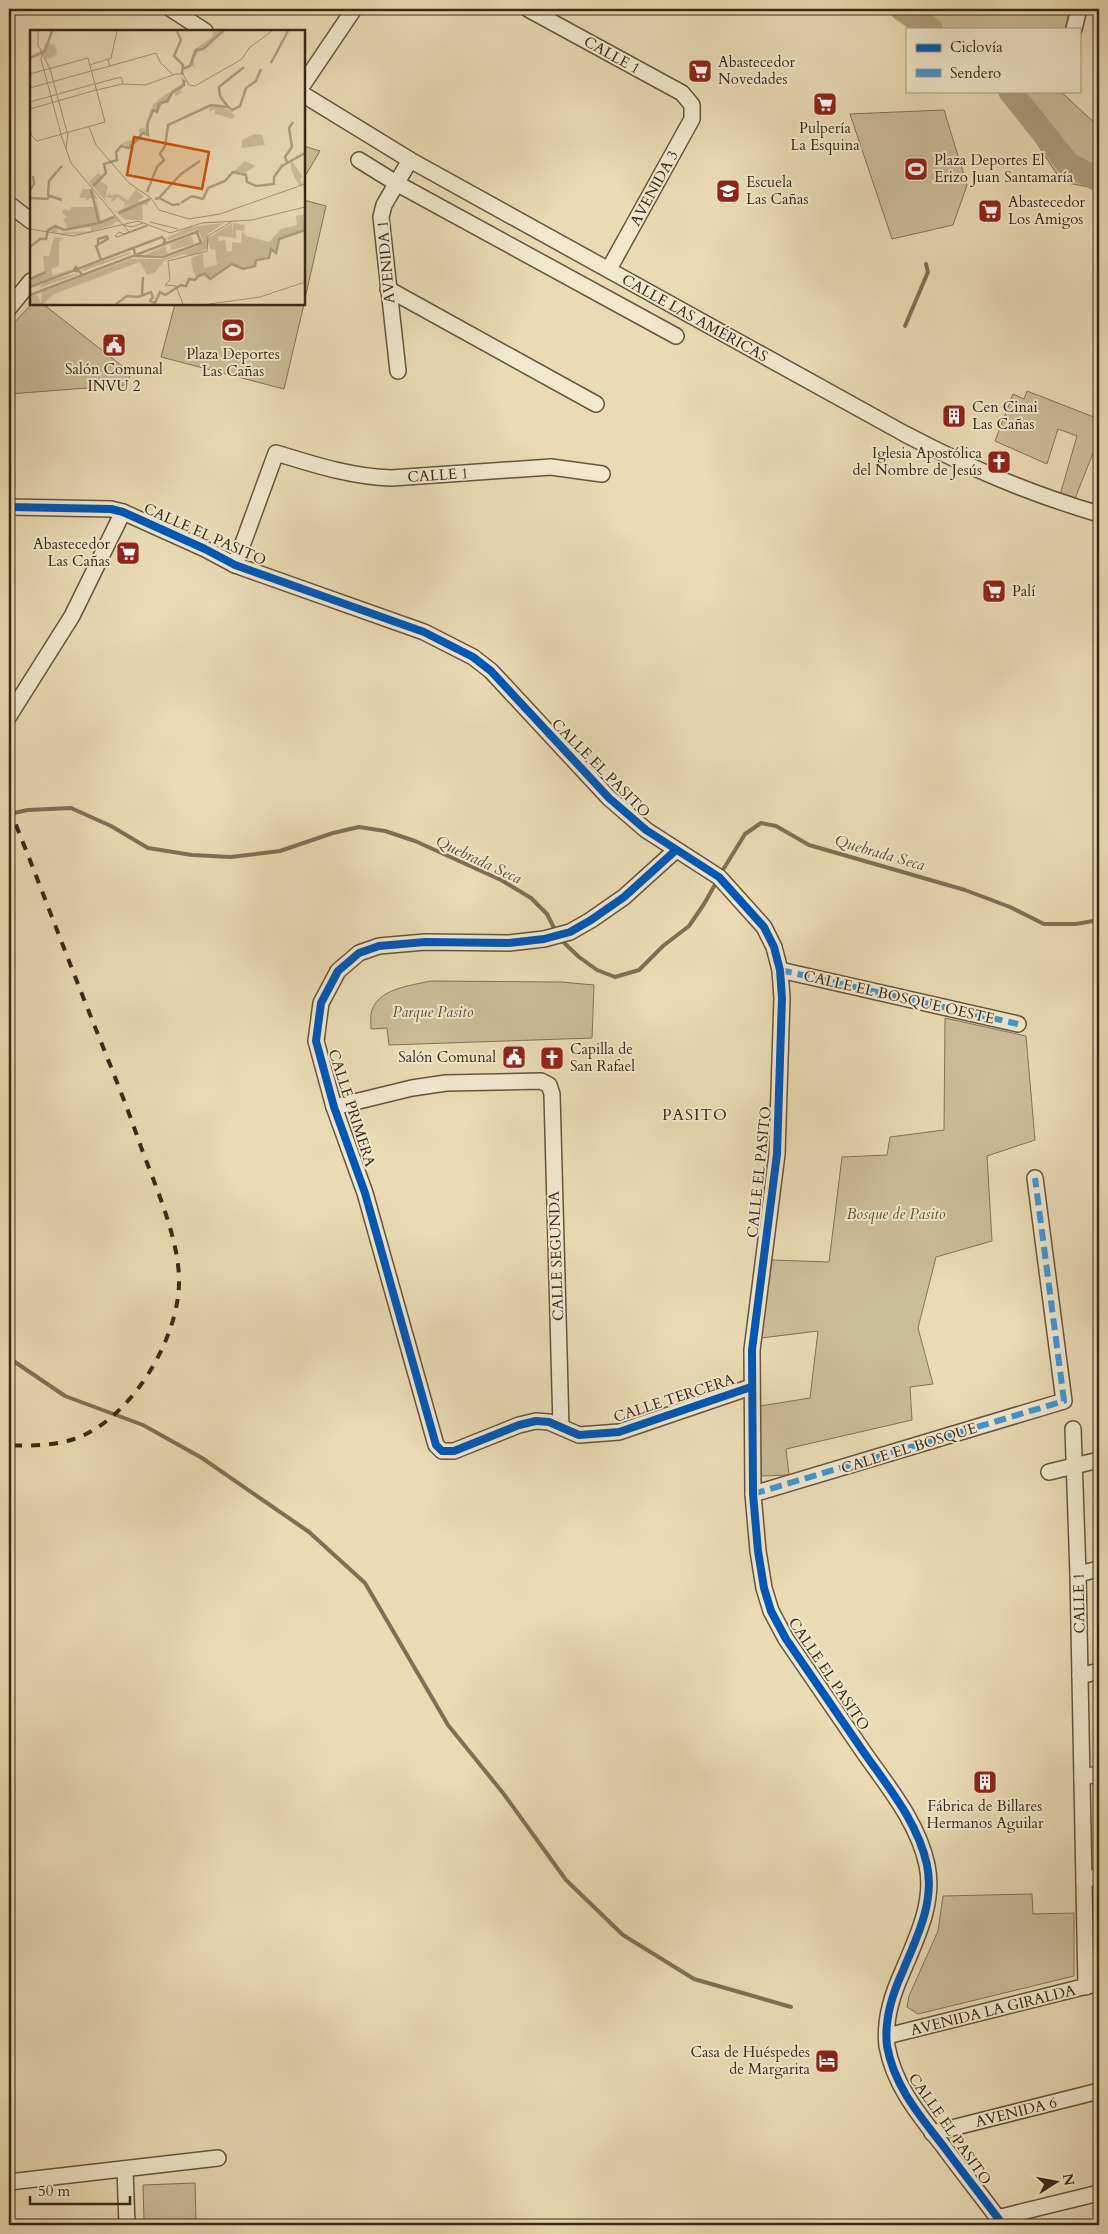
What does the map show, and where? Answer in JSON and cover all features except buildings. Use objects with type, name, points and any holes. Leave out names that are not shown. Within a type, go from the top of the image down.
[{"type":"street","points":[[171,9],[203,30]]},
{"type":"street","points":[[305,82],[354,9]]},
{"type":"street","name":"CALLE 1","points":[[528,9],[682,93],[692,105]]},
{"type":"street","points":[[1074,28],[1080,9]]},
{"type":"street","name":"CALLE LAS AMÉRICAS","points":[[305,97],[410,160],[874,418],[969,467],[1024,490],[1099,514]]},
{"type":"street","name":"AVENIDA 3","points":[[609,269],[692,119],[692,105]]},
{"type":"street","name":"CALLE LAS AMÉRICAS","points":[[359,160],[396,183],[555,268],[676,336]]},
{"type":"street","name":"AVENIDA 1","points":[[398,371],[381,217],[384,205],[410,160]]},
{"type":"street","points":[[9,204],[30,220]]},
{"type":"street","points":[[555,268],[567,246]]},
{"type":"street","points":[[9,308],[30,282]]},
{"type":"street","points":[[388,289],[596,404]]},
{"type":"street","name":"CALLE 1","points":[[235,565],[276,453],[342,473],[369,477],[392,478],[552,467],[602,474]]},
{"type":"street","name":"CALLE EL PASITO","points":[[9,507],[111,509],[123,512],[205,549],[235,565],[424,632],[473,657],[491,671],[609,798],[646,830],[719,877],[764,926],[774,947],[780,970],[782,1008],[777,1154],[753,1332],[751,1387],[753,1494],[758,1551],[764,1588],[786,1639],[903,1808],[920,1841],[928,1866],[930,1888],[923,1923],[894,1991],[887,2036],[891,2064],[898,2081],[932,2132],[1000,2222]]},
{"type":"street","points":[[9,716],[72,616],[123,512]]},
{"type":"street","name":"CALLE PRIMERA","points":[[436,1445],[365,1193],[334,1107],[316,1041],[322,1002],[338,971],[359,953],[379,946],[401,943],[509,943],[544,940],[570,932],[624,897],[676,850]]},
{"type":"street","name":"CALLE EL BOSQUE OESTE","points":[[780,970],[1018,1024]]},
{"type":"street","name":"CALLE SEGUNDA","points":[[334,1107],[412,1088],[446,1083],[541,1080],[549,1085],[552,1094],[561,1427]]},
{"type":"street","name":"CALLE EL BOSQUE","points":[[753,1494],[1064,1401],[1035,1178]]},
{"type":"street","name":"CALLE TERCERA","points":[[436,1445],[442,1451],[454,1451],[519,1425],[536,1421],[549,1422],[579,1435],[619,1432],[751,1387]]},
{"type":"street","name":"CALLE 1","points":[[1073,1429],[1084,1880],[1092,1985]]},
{"type":"street","points":[[1049,1472],[1099,1460]]},
{"type":"street","points":[[1078,1574],[1099,1569]]},
{"type":"street","points":[[1080,1676],[1099,1671]]},
{"type":"street","points":[[1082,1777],[1099,1774]]},
{"type":"street","points":[[1084,1880],[1099,1876]]},
{"type":"street","name":"AVENIDA LA GIRALDA","points":[[887,2036],[1092,1985]]},
{"type":"street","name":"AVENIDA 6","points":[[932,2132],[1099,2091]]},
{"type":"street","points":[[9,2182],[218,2158]]},
{"type":"street","points":[[125,2169],[127,2225]]},
{"type":"street","points":[[1000,2222],[1099,2194]]},
{"type":"green space","points":[[918,9],[1070,9],[1065,28],[943,28]]},
{"type":"green space","points":[[1012,92],[1061,92],[1099,127],[1099,189],[1062,182],[1006,96]]},
{"type":"green space","name":"Plaza Deportes El Erizo Juan Santamaría","points":[[944,110],[967,185],[953,225],[892,239],[850,114]]},
{"type":"green space","points":[[305,146],[320,151],[305,176]]},
{"type":"green space","points":[[305,200],[326,206],[305,299]]},
{"type":"green space","points":[[31,305],[44,305],[131,373],[126,385],[9,394],[9,328]]},
{"type":"green space","name":"Plaza Deportes Las Cañas","points":[[175,305],[304,305],[284,389],[161,357]]},
{"type":"green space","points":[[1027,391],[1099,419],[1099,438],[1074,501],[1060,495],[1077,436],[1058,429],[1047,464],[995,441],[1013,394],[1024,399]]},
{"type":"green space","name":"Parque Pasito","points":[[430,981],[561,982],[594,985],[592,1038],[389,1045],[387,1028],[371,1029],[372,1010],[382,997],[396,989]]},
{"type":"green space","name":"Bosque de Pasito","points":[[945,1018],[1026,1036],[1035,1140],[987,1156],[992,1241],[936,1257],[918,1328],[933,1384],[910,1387],[912,1420],[786,1449],[789,1475],[761,1476],[760,1406],[810,1398],[818,1331],[761,1338],[772,1260],[829,1262],[842,1157],[887,1155],[890,1137],[944,1130]]},
{"type":"green space","points":[[1032,1894],[1033,1914],[1074,1913],[1074,1976],[918,2014],[907,2007],[909,1996],[938,1931],[943,1896]]},
{"type":"green space","points":[[195,2183],[196,2219],[144,2222],[143,2185]]},
{"type":"waterway","points":[[902,9],[930,28]]},
{"type":"waterway","points":[[1011,92],[1068,164],[1099,180]]},
{"type":"waterway","points":[[905,326],[928,272],[926,264]]},
{"type":"waterway","name":"Quebrada Seca","points":[[9,814],[28,810],[71,808],[111,826],[148,848],[192,855],[231,857],[280,851],[333,833],[359,827],[385,831],[415,841],[501,880],[531,898],[547,914],[556,932]]},
{"type":"waterway","name":"Quebrada Seca","points":[[721,873],[745,834],[761,823],[776,826],[809,845],[965,890],[1010,907],[1044,924],[1076,924],[1099,920]]},
{"type":"waterway","name":"Quebrada Seca","points":[[559,938],[579,957],[597,970],[615,977],[639,970],[663,946],[689,926],[717,881]]},
{"type":"waterway","points":[[9,1358],[65,1396],[143,1425],[202,1458],[309,1532],[365,1583],[448,1725],[503,1793],[566,1880],[623,1935],[694,1979],[791,2007]]},
{"type":"railway","points":[[9,808],[118,1085],[159,1195],[171,1230],[178,1264],[179,1280],[177,1303],[171,1327],[161,1351],[148,1375],[114,1415],[95,1429],[74,1439],[41,1445],[9,1445]]},
{"type":"marked path","points":[[780,970],[1018,1024]]},
{"type":"marked path","points":[[753,1494],[1064,1401],[1035,1178]]},
{"type":"cycle path","points":[[9,507],[111,509],[123,512],[205,549],[235,565],[424,632],[473,657],[491,671],[609,798],[646,830],[719,877],[764,927],[774,947],[780,970],[782,998],[777,1154],[752,1350],[753,1494],[758,1551],[764,1588],[771,1611],[786,1639],[893,1793],[910,1820],[923,1850],[929,1879],[926,1907],[918,1934],[892,1999],[886,2037],[890,2061],[909,2100],[1003,2225]]},
{"type":"cycle path","points":[[676,850],[624,897],[570,932],[544,939],[509,943],[425,942],[379,946],[359,953],[338,971],[321,1003],[316,1041],[334,1107],[365,1193],[436,1445],[442,1451],[454,1451],[519,1425],[536,1421],[549,1422],[579,1435],[619,1432],[751,1387]]},
{"type":"place","name":"Abastecedor Novedades","points":[[700,71]]},
{"type":"place","name":"Pulpería La Esquina","points":[[825,104]]},
{"type":"place","name":"Plaza Deportes El Erizo Juan Santamaría","points":[[916,169]]},
{"type":"place","name":"Escuela Las Cañas","points":[[728,191]]},
{"type":"place","name":"Abastecedor Los Amigos","points":[[990,211]]},
{"type":"place","name":"Plaza Deportes Las Cañas","points":[[233,330]]},
{"type":"place","name":"Salón Comunal INVU 2","points":[[114,345]]},
{"type":"place","name":"Cen Cinai Las Cañas","points":[[954,416]]},
{"type":"place","name":"Iglesia Apostólica del Nombre de Jesús","points":[[999,462]]},
{"type":"place","name":"Abastecedor Las Cañas","points":[[128,553]]},
{"type":"place","name":"Palí","points":[[994,591]]},
{"type":"place","name":"Salón Comunal","points":[[514,1057]]},
{"type":"place","name":"Capilla de San Rafael","points":[[552,1058]]},
{"type":"place","name":"Fábrica de Billares Hermanos Aguilar","points":[[985,1782]]},
{"type":"place","name":"Casa de Huéspedes de Margarita","points":[[827,2061]]},
{"type":"district","name":"PASITO","points":[[695,1114]]}]
